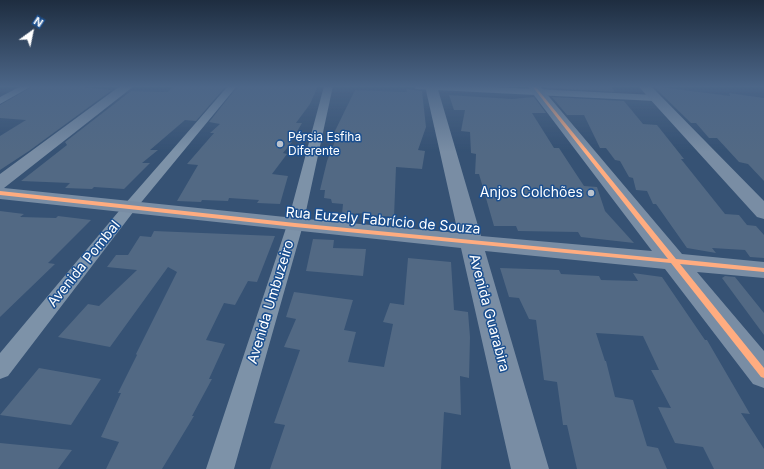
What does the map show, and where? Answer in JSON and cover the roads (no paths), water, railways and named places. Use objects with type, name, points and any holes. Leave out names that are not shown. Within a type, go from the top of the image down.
[{"type":"main road","points":[[0,183],[99,108]]},
{"type":"main road","name":"Avenida Guarabira","points":[[432,108],[470,241],[530,469]]},
{"type":"main road","points":[[550,108],[764,374]]},
{"type":"main road","points":[[664,108],[764,213]]},
{"type":"main road","name":"Rua Euzely Fabrício de Souza","points":[[0,193],[295,225],[764,270]]},
{"type":"street","name":"Avenida Pombal","points":[[0,369],[129,208],[214,108]]},
{"type":"street","name":"Avenida Umbuzeiro","points":[[220,469],[295,225],[324,108]]},
{"type":"place","name":"Pérsia Esfiha Diferente","points":[[280,144]]},
{"type":"place","name":"Anjos Colchões","points":[[591,193]]}]
